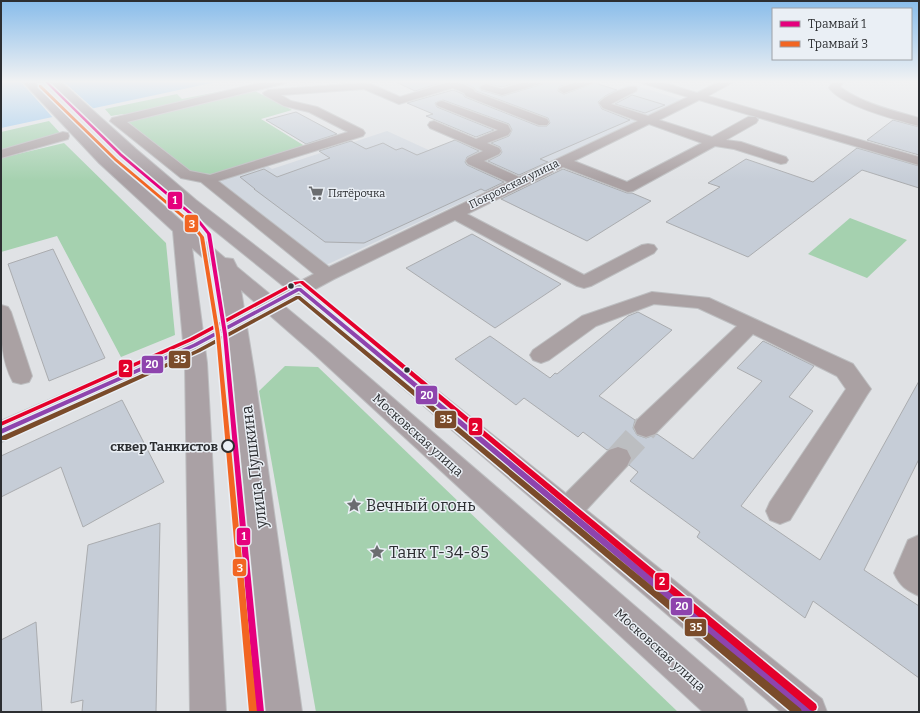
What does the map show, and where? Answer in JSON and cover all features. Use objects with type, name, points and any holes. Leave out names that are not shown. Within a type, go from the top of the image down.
[{"type":"main road","name":"Московская улица","points":[[59,114],[104,160],[181,230],[270,304],[730,712]]},
{"type":"main road","points":[[90,114],[130,152],[190,202],[299,289],[809,712]]},
{"type":"main road","name":"улица Пушкина","points":[[216,223],[224,245],[237,322],[284,712]]},
{"type":"main road","points":[[181,230],[194,345],[208,712]]},
{"type":"street","points":[[147,114],[116,122],[123,125],[186,175],[205,178],[208,180],[326,274]]},
{"type":"street","points":[[208,180],[359,133],[323,114]]},
{"type":"street","points":[[469,114],[504,128],[505,130],[504,132],[477,143]]},
{"type":"street","points":[[523,114],[543,122]]},
{"type":"street","points":[[631,114],[713,142],[736,145],[781,160]]},
{"type":"street","name":"Покровская улица","points":[[1,432],[194,345],[326,274],[660,114]]},
{"type":"street","points":[[768,114],[919,161]]},
{"type":"street","points":[[893,114],[919,122]]},
{"type":"street","points":[[562,161],[628,188],[752,120]]},
{"type":"street","points":[[434,125],[494,151],[473,161],[519,182]]},
{"type":"street","points":[[1,154],[64,136]]},
{"type":"street","points":[[454,213],[584,282],[648,249]]},
{"type":"street","points":[[541,355],[589,321],[652,298],[702,302],[751,324],[844,370],[859,389],[780,510]]},
{"type":"street","points":[[1,312],[21,376]]},
{"type":"street","points":[[646,427],[751,324]]},
{"type":"street","points":[[567,512],[618,458]]},
{"type":"street","points":[[919,550],[910,573],[919,580]]},
{"type":"shaded area","points":[[553,114],[651,114],[313,271],[206,184],[266,165],[272,169],[387,131],[444,157]]},
{"type":"green space","points":[[110,114],[121,114],[111,116]]},
{"type":"green space","points":[[156,114],[277,114],[261,119],[308,148],[232,172],[210,174],[191,172],[127,121]]},
{"type":"green space","points":[[49,121],[61,134],[1,151],[1,132]]},
{"type":"green space","points":[[64,143],[166,243],[175,335],[121,357],[57,236],[1,252],[1,158]]},
{"type":"green space","points":[[850,218],[907,240],[867,278],[808,254]]},
{"type":"green space","points":[[285,366],[318,367],[678,712],[316,712],[259,391]]},
{"type":"water","points":[[1,114],[65,114],[1,128]]},
{"type":"pier","points":[[50,114],[76,114],[54,119]]},
{"type":"building","points":[[287,114],[300,114],[337,134],[306,144],[266,120]]},
{"type":"building","points":[[432,114],[455,114],[494,130],[476,137],[426,116]]},
{"type":"building","points":[[482,114],[508,114],[538,126],[547,126],[550,123],[548,118],[538,114],[615,114],[630,120],[540,159],[548,162],[519,175],[488,161],[500,155],[502,152],[500,147],[491,143],[509,136],[512,130],[509,124]]},
{"type":"building","points":[[893,120],[919,127],[919,155],[867,140]]},
{"type":"building","points":[[455,140],[479,151],[467,157],[465,162],[467,165],[504,182],[485,191],[481,189],[364,243],[325,242],[240,177],[264,169],[277,177],[330,158],[319,151],[351,141],[366,149],[383,143],[396,150],[402,148],[417,155]]},
{"type":"building","points":[[857,148],[919,166],[919,188],[862,170],[748,257],[666,222],[720,187],[708,183],[746,159],[813,182]]},
{"type":"building","points":[[563,169],[651,201],[587,241],[501,199]]},
{"type":"building","points":[[472,234],[561,284],[495,328],[406,268]]},
{"type":"building","points":[[53,249],[105,358],[49,381],[8,264]]},
{"type":"building","points":[[638,312],[672,330],[599,396],[635,420],[633,428],[637,435],[646,438],[657,434],[693,459],[762,381],[737,368],[763,341],[814,366],[789,397],[813,411],[741,506],[820,560],[919,381],[919,459],[864,570],[919,606],[919,678],[813,601],[805,618],[697,537],[700,532],[630,481],[638,472],[629,465],[632,457],[627,449],[618,446],[607,450],[583,432],[578,437],[524,398],[516,405],[455,359],[490,336],[550,378],[555,373],[557,374],[628,316]]},
{"type":"building","points":[[122,400],[164,482],[83,527],[61,467],[1,497],[1,456]]},
{"type":"building","points":[[160,523],[156,712],[82,712],[83,700],[71,703],[88,545]]},
{"type":"building","points":[[36,622],[42,712],[1,712],[1,640]]},
{"type":"tunnel","points":[[618,458],[646,427]]},
{"type":"tram line","name":"3","points":[[69,114],[116,160],[192,224],[202,237],[218,335],[253,712]]},
{"type":"tram line","name":"1","points":[[79,114],[121,155],[197,219],[209,234],[225,334],[260,712]]},
{"type":"transit line","name":"2","points":[[1,424],[192,339],[296,283],[301,282],[813,707]]},
{"type":"transit line","name":"20","points":[[1,432],[195,345],[299,289],[809,712]]},
{"type":"transit line","name":"35","points":[[4,438],[198,351],[298,297],[798,712]]},
{"type":"place","name":"Пятёрочка","points":[[316,193]]},
{"type":"place","name":"сквер Танкистов","points":[[228,446]]},
{"type":"place","name":"Вечный огонь","points":[[354,505]]},
{"type":"place","name":"Танк Т-34-85","points":[[377,552]]}]
